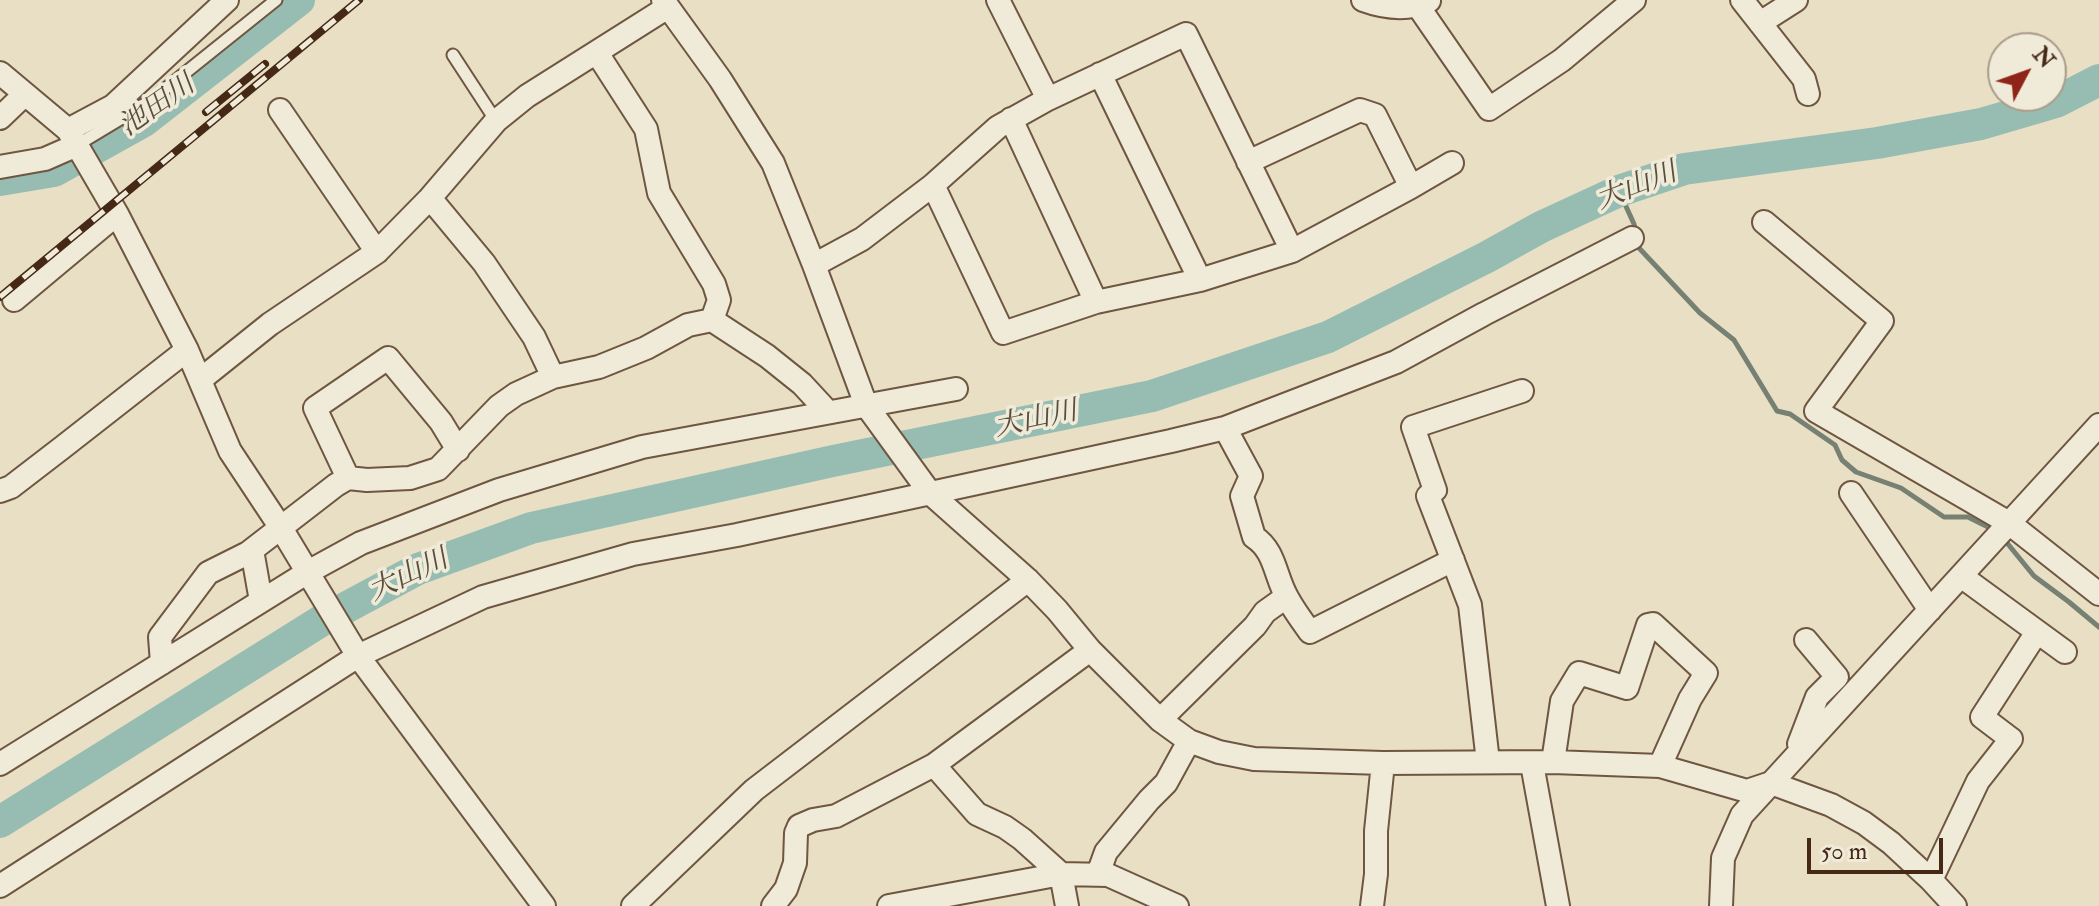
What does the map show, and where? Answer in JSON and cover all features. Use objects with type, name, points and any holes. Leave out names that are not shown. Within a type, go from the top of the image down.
[{"type":"street","points":[[0,167],[45,159],[78,147],[113,106],[227,0]]},
{"type":"street","points":[[998,0],[1048,99]]},
{"type":"street","points":[[1363,0],[1386,8],[1424,3],[1489,109],[1562,60],[1634,0]]},
{"type":"street","points":[[1742,0],[1804,79],[1808,94]]},
{"type":"street","points":[[1760,23],[1796,0]]},
{"type":"street","points":[[200,380],[270,324],[377,252],[430,198],[496,121],[527,96],[597,53],[665,4],[720,79],[773,163],[866,405],[930,493],[1028,580],[1090,650],[1160,720],[1189,741],[1219,752],[1254,759],[1660,766],[1747,791],[1771,783],[1831,805],[1864,823],[1891,843],[1939,896],[1978,781],[2011,739],[1982,717],[2037,632]]},
{"type":"street","points":[[814,265],[862,239],[933,185],[998,127],[1048,99],[1186,34],[1292,251]]},
{"type":"street","points":[[597,53],[646,129],[659,193],[714,284],[719,300],[712,320]]},
{"type":"street","points":[[0,73],[78,147],[117,214],[187,350],[230,451],[354,649],[544,906]]},
{"type":"street","points":[[1100,74],[1200,280]]},
{"type":"street","points":[[0,118],[24,95]]},
{"type":"street","points":[[280,110],[377,252]]},
{"type":"street","points":[[1248,162],[1360,110],[1375,115],[1411,187]]},
{"type":"street","points":[[1011,119],[1096,302]]},
{"type":"street","points":[[933,185],[1003,333],[1096,302],[1200,280],[1292,251],[1452,163]]},
{"type":"street","points":[[430,198],[484,263],[534,337],[553,377]]},
{"type":"street","points":[[14,300],[117,214]]},
{"type":"street","points":[[1764,222],[1882,321],[1816,411],[2009,523],[2099,594]]},
{"type":"street","points":[[0,886],[354,649],[483,597],[633,554],[737,535],[1225,428],[1396,362],[1632,238]]},
{"type":"street","points":[[162,663],[160,637],[208,573],[252,550],[348,478],[410,478],[438,469],[499,406],[516,394],[553,377],[599,367],[646,348],[688,325],[712,320],[767,356],[802,384],[827,411]]},
{"type":"street","points":[[0,491],[11,487],[187,350]]},
{"type":"street","points":[[348,478],[315,408],[388,358],[441,422],[458,450]]},
{"type":"street","points":[[0,764],[261,601],[310,576],[361,543],[499,490],[642,447],[956,389]]},
{"type":"street","points":[[1488,762],[1470,605],[1428,496],[1435,490],[1413,427],[1522,391]]},
{"type":"street","points":[[1721,906],[1723,858],[1742,815],[2099,425]]},
{"type":"street","points":[[1225,428],[1251,476],[1242,496],[1254,537],[1263,543],[1271,556],[1286,597],[1310,632],[1453,560]]},
{"type":"street","points":[[1851,493],[1930,610]]},
{"type":"street","points":[[252,550],[261,601]]},
{"type":"street","points":[[1961,576],[2065,652]]},
{"type":"street","points":[[633,906],[754,790],[1028,580]]},
{"type":"street","points":[[1160,720],[1255,626],[1265,612],[1286,597]]},
{"type":"street","points":[[1558,906],[1543,763],[1562,701],[1579,673],[1627,688],[1648,625],[1653,624],[1706,673],[1690,699],[1660,766]]},
{"type":"street","points":[[1796,755],[1817,697],[1837,677],[1806,640]]},
{"type":"street","points":[[773,906],[786,889],[795,863],[799,826],[836,816],[934,765],[1090,650]]},
{"type":"street","points":[[1098,874],[1106,852],[1166,783],[1189,741]]},
{"type":"street","points":[[1372,906],[1383,763]]},
{"type":"street","points":[[934,765],[977,814],[1022,839],[1061,874],[1067,906]]},
{"type":"street","points":[[889,906],[1061,874],[1098,874],[1108,875],[1177,906]]},
{"type":"lane","points":[[78,147],[150,101],[276,0]]},
{"type":"lane","points":[[453,55],[496,121]]},
{"type":"waterway","name":"池田川","points":[[0,180],[54,171],[144,121],[299,0]]},
{"type":"waterway","name":"大山川","points":[[0,822],[321,621],[418,569],[531,528],[833,461],[1152,396],[1328,337],[1541,227],[1619,191],[1684,169],[1877,143],[1981,124],[2056,102],[2099,80]]},
{"type":"waterway","points":[[1619,191],[1634,224],[1639,248],[1700,313],[1734,340],[1777,411],[1790,414],[1835,445],[1842,460],[1856,472],[1901,488],[1944,517],[1968,517],[1996,531]]},
{"type":"waterway","points":[[2003,538],[2034,576],[2099,627]]},
{"type":"railway","points":[[0,297],[359,0]]},
{"type":"railway","points":[[206,112],[265,64]]}]
